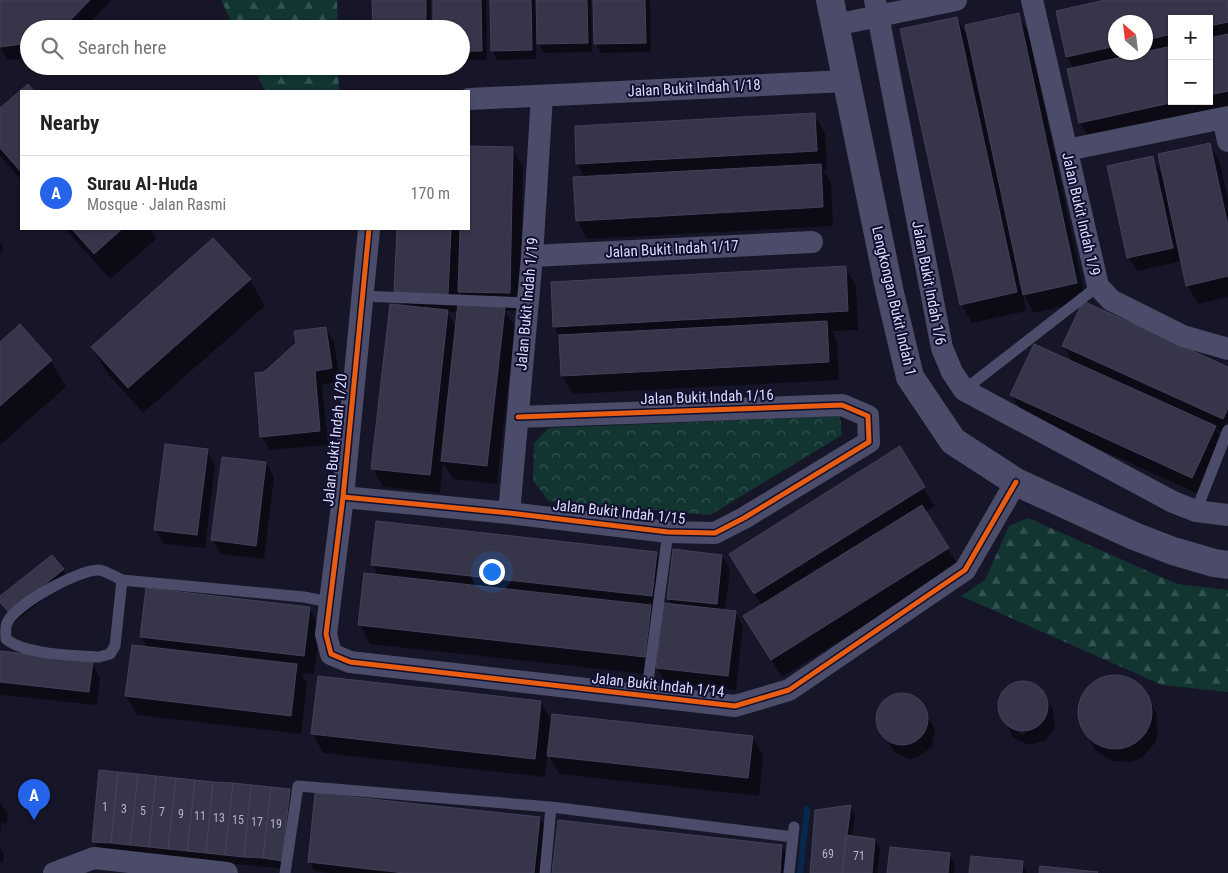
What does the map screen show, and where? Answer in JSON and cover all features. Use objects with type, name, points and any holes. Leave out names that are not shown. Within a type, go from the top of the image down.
[{"type":"street","points":[[832,12],[956,0]]},
{"type":"street","name":"Jalan Bukit Indah 1/9","points":[[1032,0],[1098,286],[1111,300],[1183,336],[1228,348]]},
{"type":"street","name":"Jalan Bukit Indah 1/6","points":[[876,7],[942,348],[952,372],[964,390],[1172,502],[1196,511],[1228,515]]},
{"type":"street","name":"Lengkongan Bukit Indah 1","points":[[832,12],[910,377],[953,441],[1016,482],[1134,536],[1173,551],[1214,563],[1228,565]]},
{"type":"street","name":"Jalan Bukit Indah 1/18","points":[[542,96],[846,81]]},
{"type":"street","points":[[470,99],[542,96]]},
{"type":"street","name":"Jalan Bukit Indah 1/19","points":[[509,513],[526,303],[532,256],[542,96]]},
{"type":"street","points":[[1066,150],[1226,117],[1228,141]]},
{"type":"street","name":"Jalan Bukit Indah 1/20","points":[[331,654],[326,634],[343,497],[369,230]]},
{"type":"street","name":"Jalan Bukit Indah 1/17","points":[[532,256],[812,242]]},
{"type":"street","name":"Jalan Bukit Indah 1/16","points":[[518,417],[842,405],[868,416],[869,442]]},
{"type":"street","name":"Jalan Bukit Indah 1/15","points":[[343,497],[509,513],[668,532],[715,533],[744,518],[869,442]]},
{"type":"street","name":"Jalan Bukit Indah 1/14","points":[[331,654],[350,662],[735,706],[789,690],[965,570],[1016,482]]},
{"type":"street","points":[[54,873],[94,858],[227,873]]},
{"type":"lane","points":[[964,390],[1098,286]]},
{"type":"lane","points":[[362,296],[526,303]]},
{"type":"lane","points":[[1196,511],[1228,430]]},
{"type":"lane","points":[[646,697],[668,532]]},
{"type":"lane","points":[[122,580],[114,646],[110,654],[99,657],[31,649],[14,645],[6,639],[6,624],[13,614],[32,600],[86,571],[100,570],[122,580],[304,597],[329,602]]},
{"type":"lane","points":[[285,873],[298,786],[551,807],[793,832],[789,873]]},
{"type":"lane","points":[[545,873],[551,807]]},
{"type":"green space","points":[[221,0],[337,0],[338,20],[231,20]]},
{"type":"green space","points":[[257,75],[338,75],[339,90],[265,90]]},
{"type":"green space","points":[[840,416],[842,435],[710,515],[549,501],[533,481],[534,443],[549,428]]},
{"type":"green space","points":[[1028,518],[1177,584],[1228,590],[1228,692],[1162,685],[961,596],[985,580],[1009,526]]},
{"type":"building","points":[[0,0],[90,0],[71,20],[20,20],[20,44],[0,47]]},
{"type":"building","points":[[372,0],[426,0],[426,20],[373,20]]},
{"type":"building","points":[[433,0],[481,0],[482,51],[470,51],[470,20],[433,20]]},
{"type":"building","points":[[490,0],[531,0],[532,50],[491,51]]},
{"type":"building","points":[[536,0],[587,0],[588,43],[537,44]]},
{"type":"building","points":[[593,0],[645,0],[646,43],[594,44]]},
{"type":"building","points":[[1105,0],[1228,0],[1228,22],[1213,25],[1213,15],[1168,15],[1168,35],[1153,38],[1153,15],[1108,15],[1108,48],[1066,57],[1056,11]]},
{"type":"building","points":[[1019,13],[1077,283],[1023,295],[965,25]]},
{"type":"building","points":[[957,17],[1017,292],[960,305],[900,29]]},
{"type":"building","points":[[1228,34],[1228,91],[1213,94],[1213,60],[1213,37]]},
{"type":"building","points":[[1168,47],[1168,103],[1079,123],[1067,69],[1108,60],[1153,60],[1153,50]]},
{"type":"building","points":[[28,84],[33,90],[21,90]]},
{"type":"building","points":[[20,91],[20,171],[0,148],[0,108]]},
{"type":"building","points":[[815,113],[817,151],[576,164],[575,126]]},
{"type":"building","points":[[1210,143],[1228,226],[1228,276],[1186,286],[1158,154]]},
{"type":"building","points":[[470,146],[513,147],[510,293],[458,292],[460,230],[470,230]]},
{"type":"building","points":[[1153,156],[1173,248],[1127,258],[1107,166]]},
{"type":"building","points":[[821,164],[823,207],[576,221],[573,177]]},
{"type":"building","points":[[73,230],[121,230],[94,254]]},
{"type":"building","points":[[397,230],[451,230],[448,294],[394,292]]},
{"type":"building","points":[[213,238],[251,279],[128,388],[91,347]]},
{"type":"building","points":[[846,266],[848,311],[553,327],[551,282]]},
{"type":"building","points":[[1083,301],[1228,367],[1228,408],[1223,419],[1062,346]]},
{"type":"building","points":[[458,303],[505,308],[487,466],[441,461]]},
{"type":"building","points":[[390,304],[448,310],[430,475],[371,469]]},
{"type":"building","points":[[827,321],[829,362],[561,376],[559,335]]},
{"type":"building","points":[[20,324],[52,360],[0,406],[0,342]]},
{"type":"building","points":[[326,327],[332,368],[315,371],[320,431],[260,437],[255,373],[264,372],[296,343],[294,331]]},
{"type":"building","points":[[1034,344],[1216,426],[1192,478],[1010,395]]},
{"type":"building","points":[[165,444],[208,449],[197,535],[154,530]]},
{"type":"building","points":[[900,446],[925,487],[754,594],[729,554]]},
{"type":"building","points":[[222,457],[266,462],[256,546],[211,540]]},
{"type":"building","points":[[922,505],[949,548],[771,660],[743,616]]},
{"type":"building","points":[[376,521],[657,552],[652,596],[371,565]]},
{"type":"building","points":[[673,549],[722,555],[717,604],[667,599]]},
{"type":"building","points":[[52,555],[64,569],[9,613],[0,602],[0,596]]},
{"type":"building","points":[[364,573],[651,605],[645,657],[358,625]]},
{"type":"building","points":[[146,588],[310,607],[304,656],[140,637]]},
{"type":"building","points":[[664,603],[736,611],[728,676],[656,668]]},
{"type":"building","points":[[132,645],[297,664],[291,716],[125,696]]},
{"type":"building","points":[[0,651],[93,661],[89,692],[0,682]]},
{"type":"building","points":[[1115,675],[1129,678],[1141,686],[1149,698],[1152,712],[1149,726],[1141,738],[1129,746],[1115,749],[1101,746],[1089,738],[1081,726],[1078,712],[1081,698],[1089,686],[1101,678]]},
{"type":"building","points":[[318,676],[541,701],[535,759],[311,734]]},
{"type":"building","points":[[1028,681],[1041,688],[1047,696],[1047,716],[1041,724],[1033,730],[1018,731],[1005,724],[999,716],[998,701],[1005,688],[1013,682]]},
{"type":"building","points":[[902,693],[912,695],[920,701],[926,709],[928,719],[926,729],[920,737],[912,743],[902,745],[892,743],[884,737],[878,729],[876,719],[878,709],[884,701],[892,695]]},
{"type":"building","points":[[552,714],[753,736],[748,778],[547,756]]},
{"type":"building","points":[[99,770],[118,772],[111,843],[92,842]]},
{"type":"building","points":[[118,772],[138,774],[130,845],[111,843]]},
{"type":"building","points":[[138,774],[156,776],[149,847],[130,845]]},
{"type":"building","points":[[156,776],[176,778],[168,849],[149,847]]},
{"type":"building","points":[[176,778],[195,780],[187,851],[168,849]]},
{"type":"building","points":[[195,780],[213,782],[206,853],[187,851]]},
{"type":"building","points":[[213,782],[233,783],[225,855],[206,853]]},
{"type":"building","points":[[233,783],[251,785],[244,857],[225,855]]},
{"type":"building","points":[[251,785],[271,787],[263,858],[244,857]]},
{"type":"building","points":[[271,787],[290,789],[282,861],[263,858]]},
{"type":"building","points":[[315,793],[540,817],[534,873],[404,873],[308,862]]},
{"type":"building","points":[[851,805],[842,873],[810,873],[815,810]]},
{"type":"building","points":[[558,820],[782,845],[780,873],[552,873]]},
{"type":"building","points":[[846,835],[875,839],[872,873],[842,873]]},
{"type":"building","points":[[890,847],[950,853],[948,873],[887,873]]},
{"type":"building","points":[[971,856],[1023,861],[1022,873],[969,873]]},
{"type":"building","points":[[1040,866],[1098,872],[1039,873]]},
{"type":"waterway","points":[[800,873],[807,809]]},
{"type":"cycle path","points":[[369,230],[343,497],[326,634],[331,654],[350,662],[735,706],[789,690],[965,570],[1016,482]]},
{"type":"cycle path","points":[[343,497],[509,513],[668,532],[715,533],[744,518],[869,442],[868,416],[842,405],[518,417]]},
{"type":"place","name":"Surau Al-Huda","points":[[34,820]]}]
